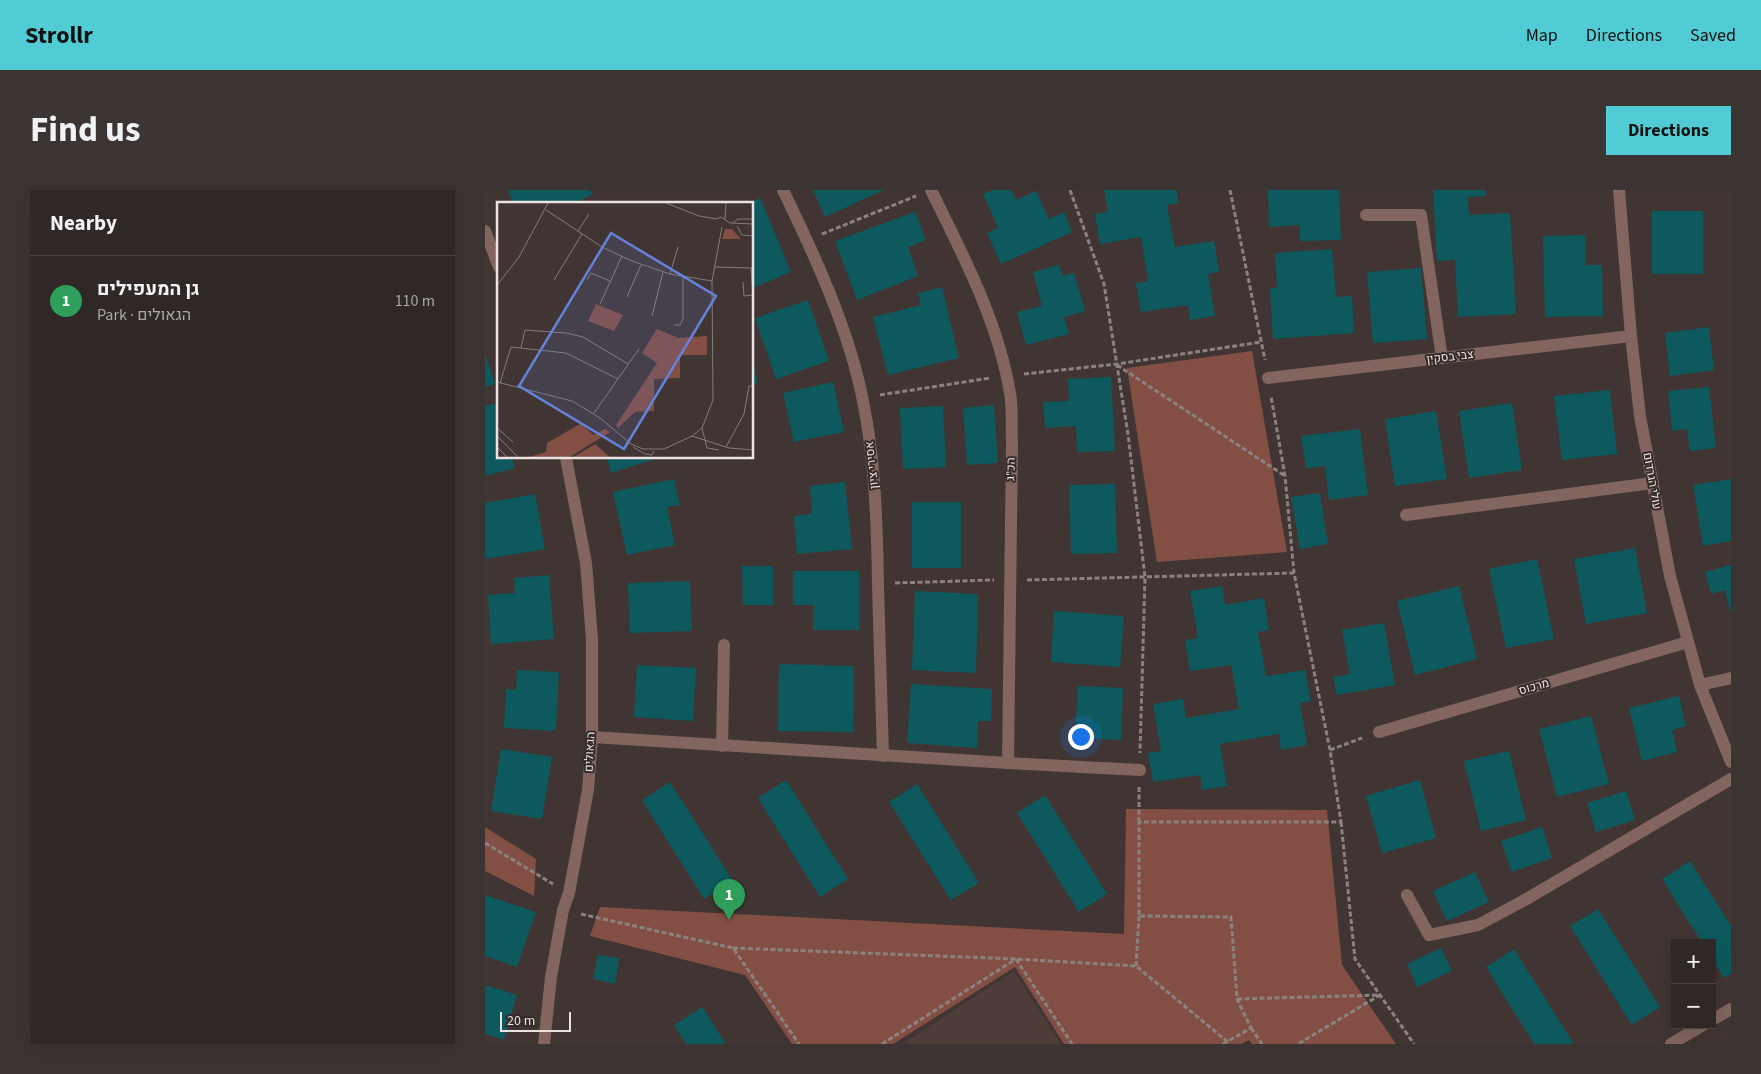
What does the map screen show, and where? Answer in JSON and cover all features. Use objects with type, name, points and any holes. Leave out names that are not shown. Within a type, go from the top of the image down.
[{"type":"street","name":"אסירי ציון","points":[[783,190],[833,300],[848,343],[862,398],[872,452],[877,530],[883,756]]},
{"type":"street","name":"עולי הגרדום","points":[[1619,190],[1631,336],[1641,416],[1670,576],[1701,684],[1731,762]]},
{"type":"street","name":"הכ\"ג","points":[[926,192],[974,277],[999,346],[1010,394],[1012,442],[1008,763]]},
{"type":"street","points":[[1366,215],[1421,215],[1442,358]]},
{"type":"street","points":[[485,231],[497,261]]},
{"type":"street","name":"צבי בסקין","points":[[1268,378],[1631,336]]},
{"type":"street","name":"הגאולים","points":[[544,1044],[551,977],[588,790],[592,738],[592,638],[586,563],[565,459]]},
{"type":"street","points":[[1406,515],[1653,483]]},
{"type":"street","name":"מרכוס","points":[[1379,732],[1688,642]]},
{"type":"street","points":[[722,746],[724,646]]},
{"type":"street","points":[[1701,684],[1731,678]]},
{"type":"street","points":[[592,738],[1140,770]]},
{"type":"street","points":[[1407,895],[1429,935],[1478,925],[1523,901],[1731,779]]},
{"type":"street","points":[[1716,1018],[1731,1009]]},
{"type":"street","points":[[1671,1044],[1696,1029]]},
{"type":"path","points":[[1069,190],[1104,284],[1128,434],[1145,577],[1139,822],[1139,916],[1136,966]]},
{"type":"path","points":[[1230,190],[1268,378],[1285,476],[1294,573],[1329,750],[1341,822],[1355,959],[1414,1044]]},
{"type":"path","points":[[807,240],[926,192]]},
{"type":"path","points":[[862,398],[1006,376],[1117,364],[1261,342]]},
{"type":"path","points":[[1117,364],[1285,476]]},
{"type":"path","points":[[878,583],[1294,573]]},
{"type":"path","points":[[1329,750],[1379,732]]},
{"type":"path","points":[[1139,822],[1341,822]]},
{"type":"path","points":[[485,844],[569,893]]},
{"type":"path","points":[[563,910],[733,948],[1016,959],[1136,966],[1227,1042]]},
{"type":"path","points":[[1139,916],[1231,917],[1237,999],[1251,1028],[1262,1044]]},
{"type":"path","points":[[733,948],[799,1044]]},
{"type":"path","points":[[882,1044],[1016,959]]},
{"type":"path","points":[[1016,959],[1072,1044]]},
{"type":"path","points":[[1237,999],[1380,995]]},
{"type":"path","points":[[1298,1044],[1380,995]]},
{"type":"path","points":[[1223,1044],[1251,1028]]},
{"type":"shaded area","points":[[1252,351],[1287,552],[1157,562],[1127,368]]},
{"type":"shaded area","points":[[1126,809],[1327,810],[1342,965],[1396,1044],[1252,1044],[1249,1040],[1241,1044],[1064,1044],[1015,967],[893,1044],[792,1044],[745,975],[590,936],[600,907],[1124,934]]},
{"type":"shaded area","points":[[485,827],[536,859],[534,896],[485,871]]},
{"type":"shaded area","points":[[1014,971],[1061,1044],[902,1044]]},
{"type":"building","points":[[508,190],[590,190],[592,195],[576,202],[513,202]]},
{"type":"building","points":[[813,190],[884,190],[825,217]]},
{"type":"building","points":[[993,190],[1011,190],[1016,200],[1036,191],[1049,219],[1064,212],[1072,232],[1001,264],[987,233],[998,228],[983,194]]},
{"type":"building","points":[[1104,190],[1176,190],[1179,203],[1167,205],[1175,247],[1214,241],[1219,272],[1208,274],[1215,316],[1190,320],[1188,305],[1141,312],[1136,283],[1148,281],[1141,237],[1100,244],[1095,214],[1108,212]]},
{"type":"building","points":[[1268,190],[1339,190],[1341,240],[1300,241],[1300,225],[1269,227]]},
{"type":"building","points":[[1433,190],[1486,190],[1486,196],[1468,197],[1469,215],[1510,213],[1516,314],[1458,317],[1455,260],[1437,261]]},
{"type":"building","points":[[760,198],[791,272],[754,288],[754,202],[751,202]]},
{"type":"building","points":[[1652,211],[1703,211],[1703,274],[1652,274]]},
{"type":"building","points":[[915,212],[926,240],[908,247],[918,276],[857,300],[835,241]]},
{"type":"building","points":[[1585,235],[1586,265],[1602,265],[1603,316],[1545,317],[1543,236]]},
{"type":"building","points":[[1332,249],[1336,297],[1352,296],[1354,333],[1273,339],[1270,288],[1277,288],[1275,253]]},
{"type":"building","points":[[1059,265],[1063,276],[1074,273],[1085,311],[1064,317],[1069,334],[1026,345],[1017,312],[1042,306],[1033,272]]},
{"type":"building","points":[[1421,268],[1427,339],[1373,343],[1367,272]]},
{"type":"building","points":[[942,287],[959,358],[888,375],[873,317],[921,305],[918,293]]},
{"type":"building","points":[[808,300],[829,361],[776,379],[755,318]]},
{"type":"building","points":[[1709,327],[1714,370],[1670,376],[1665,333]]},
{"type":"building","points":[[485,353],[495,384],[485,387]]},
{"type":"building","points":[[754,366],[758,383],[754,384]]},
{"type":"building","points":[[1111,377],[1115,451],[1077,452],[1076,426],[1045,428],[1043,402],[1069,401],[1068,379]]},
{"type":"building","points":[[833,382],[844,432],[794,442],[783,393]]},
{"type":"building","points":[[1709,387],[1716,448],[1690,451],[1687,429],[1672,431],[1668,391]]},
{"type":"building","points":[[1610,390],[1617,454],[1562,460],[1554,396]]},
{"type":"building","points":[[497,403],[497,459],[512,459],[515,468],[485,476],[485,406]]},
{"type":"building","points":[[1512,403],[1522,470],[1469,478],[1459,411]]},
{"type":"building","points":[[994,405],[998,463],[967,465],[963,408]]},
{"type":"building","points":[[943,406],[946,467],[903,469],[900,408]]},
{"type":"building","points":[[1436,411],[1447,479],[1395,486],[1385,419]]},
{"type":"building","points":[[1360,429],[1368,495],[1329,500],[1325,466],[1306,468],[1301,436]]},
{"type":"building","points":[[607,459],[655,459],[611,473]]},
{"type":"building","points":[[674,479],[680,505],[667,507],[675,545],[627,555],[613,492]]},
{"type":"building","points":[[1731,479],[1731,541],[1703,546],[1693,485]]},
{"type":"building","points":[[845,482],[852,549],[797,554],[794,516],[812,514],[810,486]]},
{"type":"building","points":[[1115,484],[1117,553],[1071,554],[1069,485]]},
{"type":"building","points":[[1320,493],[1328,544],[1300,549],[1291,497]]},
{"type":"building","points":[[535,494],[545,549],[485,559],[485,503]]},
{"type":"building","points":[[912,502],[961,502],[961,568],[912,568]]},
{"type":"building","points":[[1635,548],[1647,613],[1586,624],[1574,559]]},
{"type":"building","points":[[1537,559],[1554,639],[1506,648],[1489,569]]},
{"type":"building","points":[[1731,565],[1730,611],[1725,590],[1711,594],[1705,572]]},
{"type":"building","points":[[742,566],[773,566],[773,605],[743,605]]},
{"type":"building","points":[[793,571],[859,571],[859,630],[813,630],[813,605],[793,605]]},
{"type":"building","points":[[549,575],[554,639],[491,644],[488,595],[515,593],[514,578]]},
{"type":"building","points":[[690,581],[692,631],[630,633],[628,583]]},
{"type":"building","points":[[1222,586],[1225,605],[1264,598],[1269,630],[1258,632],[1266,676],[1305,670],[1311,701],[1300,703],[1307,745],[1281,750],[1279,734],[1220,744],[1227,786],[1202,790],[1200,775],[1153,782],[1148,753],[1161,751],[1153,704],[1183,699],[1186,718],[1239,709],[1231,665],[1190,671],[1185,640],[1198,638],[1190,591]]},
{"type":"building","points":[[1459,586],[1477,659],[1415,675],[1397,601]]},
{"type":"building","points":[[915,591],[978,594],[976,673],[912,670]]},
{"type":"building","points":[[1054,611],[1124,616],[1120,667],[1051,662]]},
{"type":"building","points":[[1384,623],[1395,685],[1337,695],[1333,677],[1350,674],[1342,630]]},
{"type":"building","points":[[779,664],[854,666],[853,732],[778,731]]},
{"type":"building","points":[[637,665],[696,668],[693,721],[634,717]]},
{"type":"building","points":[[517,670],[559,672],[556,731],[504,728],[506,689],[516,690]]},
{"type":"building","points":[[911,684],[992,689],[991,721],[978,721],[977,748],[907,743]]},
{"type":"building","points":[[1078,686],[1123,688],[1121,740],[1075,738]]},
{"type":"building","points":[[1679,696],[1686,726],[1672,730],[1677,752],[1642,761],[1629,708]]},
{"type":"building","points":[[1591,716],[1609,784],[1557,797],[1539,729]]},
{"type":"building","points":[[501,749],[552,757],[542,819],[491,811]]},
{"type":"building","points":[[1509,751],[1526,820],[1481,831],[1464,761]]},
{"type":"building","points":[[786,780],[848,879],[820,897],[758,798]]},
{"type":"building","points":[[1420,780],[1436,838],[1382,853],[1366,796]]},
{"type":"building","points":[[670,782],[733,881],[704,899],[642,800]]},
{"type":"building","points":[[917,784],[979,883],[951,900],[889,802]]},
{"type":"building","points":[[1626,791],[1635,820],[1596,832],[1587,803]]},
{"type":"building","points":[[1045,795],[1107,894],[1079,912],[1017,813]]},
{"type":"building","points":[[1542,827],[1552,858],[1512,872],[1501,841]]},
{"type":"building","points":[[1690,861],[1731,926],[1731,974],[1724,978],[1716,965],[1716,939],[1700,939],[1662,879]]},
{"type":"building","points":[[1475,872],[1489,902],[1447,921],[1433,891]]},
{"type":"building","points":[[485,895],[536,912],[517,967],[485,956]]},
{"type":"building","points":[[1598,909],[1660,1007],[1632,1025],[1570,926]]},
{"type":"building","points":[[1441,948],[1452,971],[1417,987],[1407,964]]},
{"type":"building","points":[[1514,949],[1574,1044],[1534,1044],[1486,967]]},
{"type":"building","points":[[598,955],[619,958],[615,984],[593,979]]},
{"type":"building","points":[[485,985],[517,995],[504,1040],[485,1034]]},
{"type":"building","points":[[702,1007],[726,1044],[686,1044],[674,1025]]},
{"type":"place","name":"גן המעפילים","points":[[729,920]]}]
